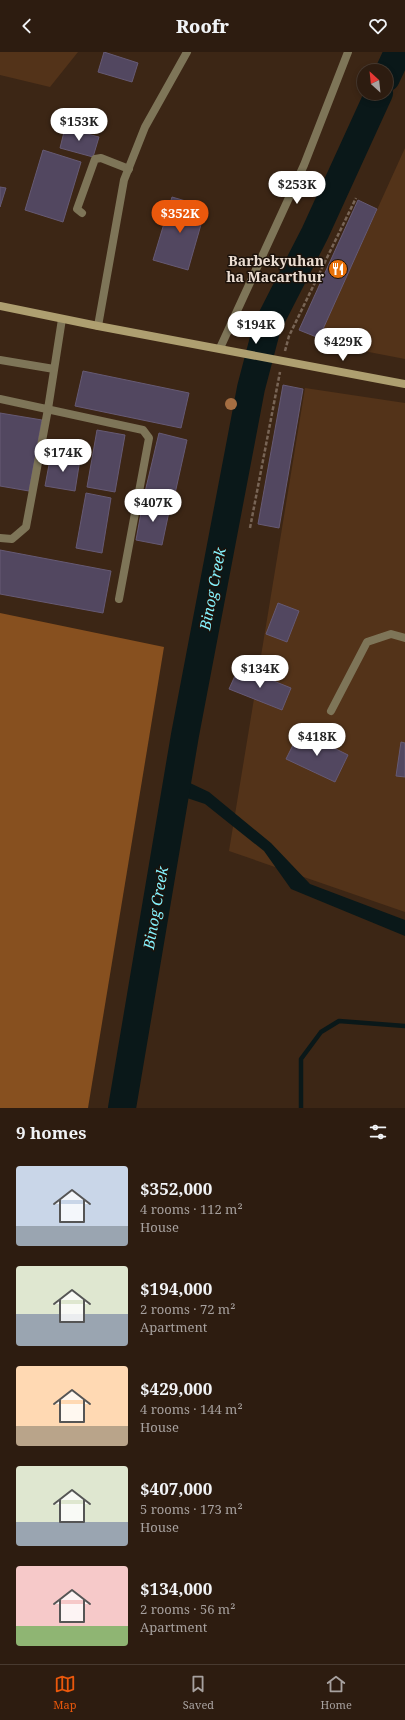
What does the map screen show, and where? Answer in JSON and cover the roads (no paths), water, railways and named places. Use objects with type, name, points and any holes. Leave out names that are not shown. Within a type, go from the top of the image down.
[{"type":"main road","points":[[0,306],[405,384]]},
{"type":"street","points":[[98,326],[124,180],[145,127],[187,52]]},
{"type":"street","points":[[220,348],[304,164],[348,52]]},
{"type":"street","points":[[82,213],[77,209],[95,159],[101,158],[129,169]]},
{"type":"street","points":[[0,538],[12,540],[26,527],[48,409],[62,319]]},
{"type":"street","points":[[0,360],[54,369]]},
{"type":"street","points":[[0,399],[143,430],[149,438],[118,599]]},
{"type":"street","points":[[331,711],[367,642],[391,634],[405,638]]},
{"type":"waterway","name":"Binog Creek","points":[[392,64],[398,52]]},
{"type":"waterway","name":"Binog Creek","points":[[122,1108],[185,735],[251,388],[267,327],[315,233],[376,100]]},
{"type":"waterway","points":[[301,1108],[301,1059],[321,1032],[339,1021],[405,1026]]},
{"type":"place","name":"Barbekyuhan ha Macarthur","points":[[338,269]]}]
